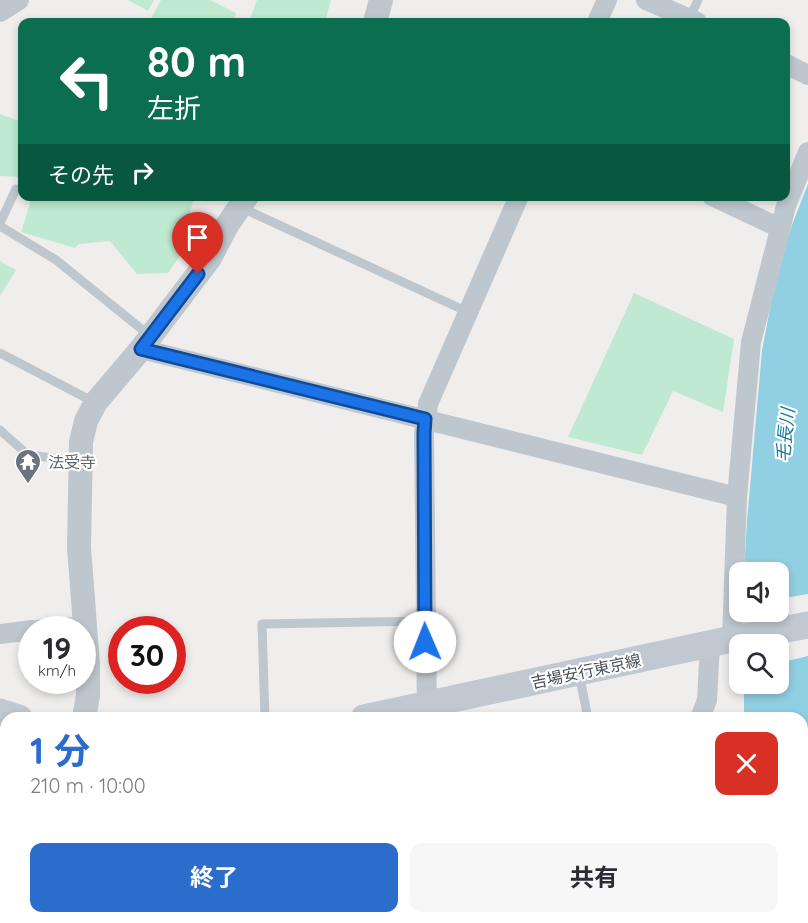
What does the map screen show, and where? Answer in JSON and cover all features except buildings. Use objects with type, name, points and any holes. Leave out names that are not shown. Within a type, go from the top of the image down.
[{"type":"main road","name":"吉場安行東京線","points":[[427,712],[579,673],[727,640],[808,625]]},
{"type":"street","points":[[0,12],[19,0]]},
{"type":"street","points":[[376,18],[381,0]]},
{"type":"street","points":[[599,18],[607,0]]},
{"type":"street","points":[[646,0],[686,18]]},
{"type":"street","points":[[790,66],[808,75]]},
{"type":"street","points":[[790,196],[808,152]]},
{"type":"street","points":[[427,712],[425,419],[429,399],[517,201]]},
{"type":"street","points":[[723,201],[780,228]]},
{"type":"street","points":[[702,712],[727,640],[751,342],[788,201]]},
{"type":"street","points":[[83,616],[79,548],[80,461],[81,442],[86,421],[96,402],[146,342],[210,258],[243,202]]},
{"type":"street","points":[[146,342],[425,419],[737,497]]},
{"type":"street","points":[[0,634],[18,632]]},
{"type":"street","points":[[85,712],[88,694]]},
{"type":"lane","points":[[694,18],[698,0]]},
{"type":"lane","points":[[16,189],[0,224],[56,260],[146,342]]},
{"type":"lane","points":[[243,202],[468,312]]},
{"type":"lane","points":[[0,353],[96,402]]},
{"type":"lane","points":[[0,430],[28,455],[80,461]]},
{"type":"lane","points":[[265,712],[262,624],[425,621]]},
{"type":"lane","points":[[579,673],[587,712]]},
{"type":"green space","points":[[128,0],[154,0],[148,11]]},
{"type":"green space","points":[[161,0],[210,0],[236,13],[235,18],[151,18]]},
{"type":"green space","points":[[257,0],[331,0],[326,18],[250,18]]},
{"type":"green space","points":[[0,114],[18,121],[18,177],[0,176]]},
{"type":"green space","points":[[31,201],[193,201],[189,216],[198,219],[186,247],[168,273],[137,274],[110,241],[79,244],[75,248],[21,232]]},
{"type":"green space","points":[[0,261],[16,270],[0,296]]},
{"type":"green space","points":[[634,293],[734,339],[723,412],[673,391],[642,455],[568,437]]},
{"type":"water","name":"毛長川","points":[[808,184],[808,712],[744,712],[744,694],[789,694],[789,634],[778,634],[778,622],[789,622],[789,562],[745,562],[762,351],[773,292],[790,230]]},
{"type":"pier","points":[[808,594],[808,656],[789,661],[789,634],[740,634],[740,622],[789,622],[789,597]]},
{"type":"place","name":"法受寺","points":[[28,485]]},
{"type":"route","points":[[198,274],[141,349],[425,419],[425,642]]}]
